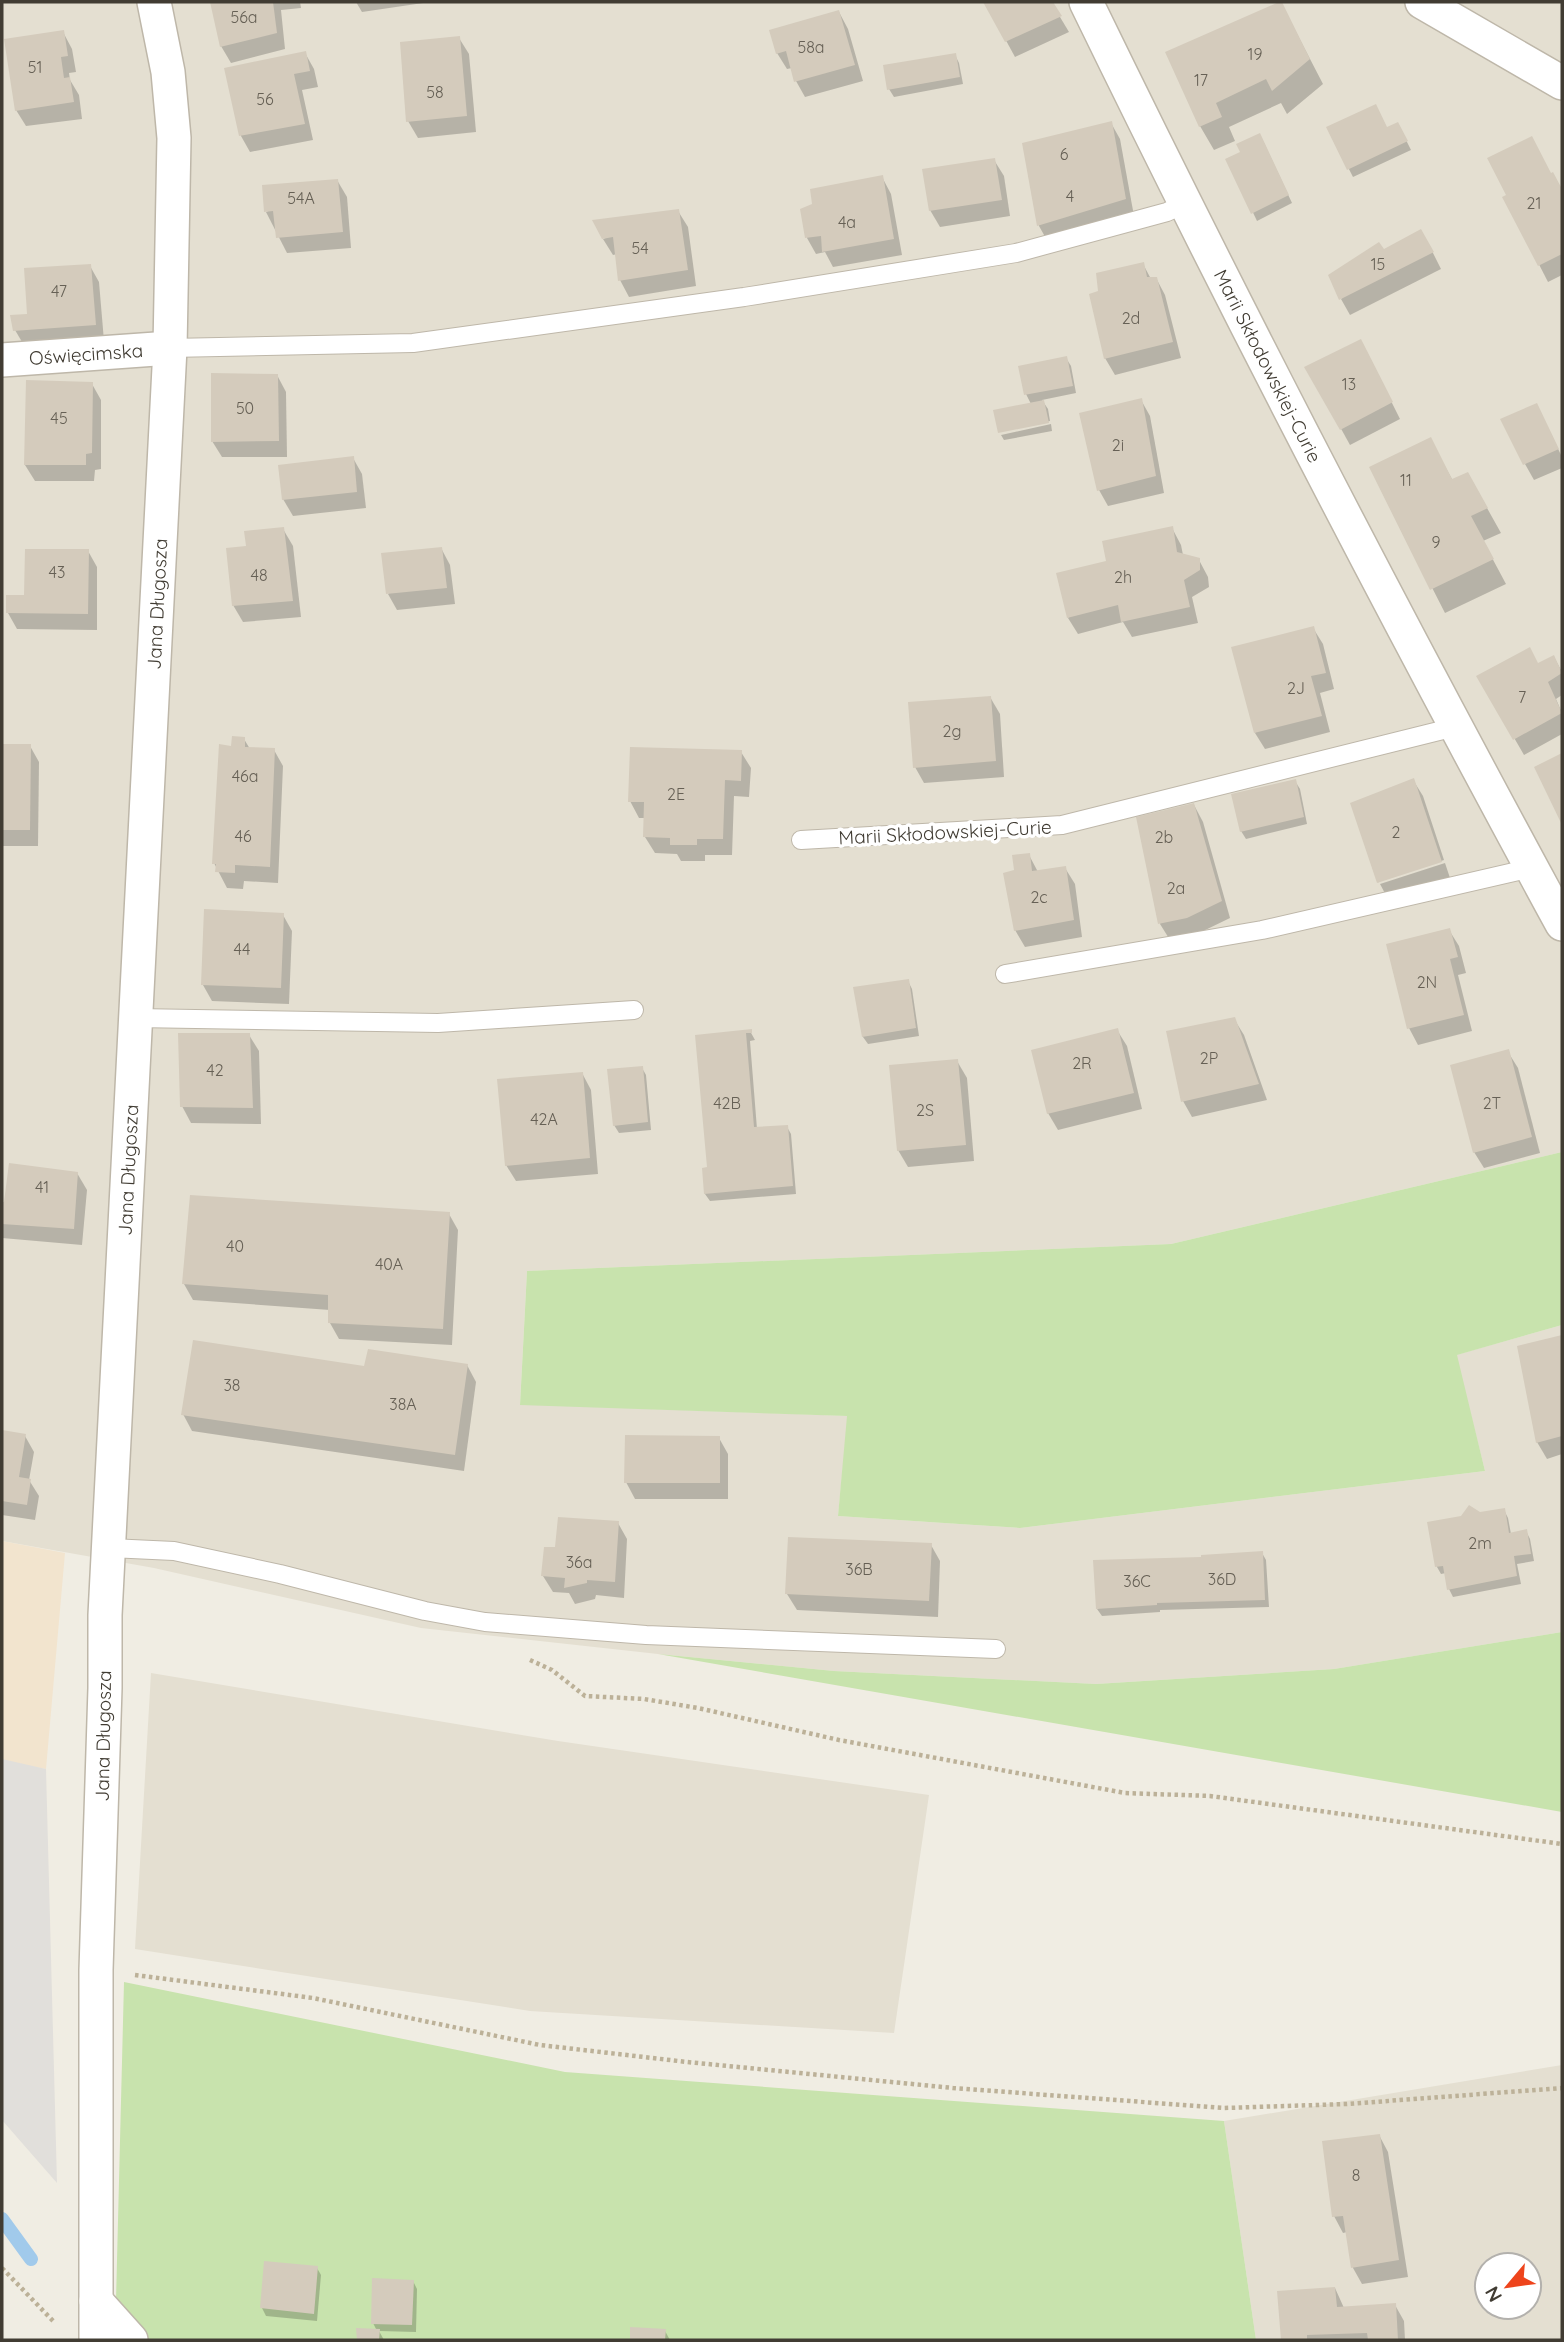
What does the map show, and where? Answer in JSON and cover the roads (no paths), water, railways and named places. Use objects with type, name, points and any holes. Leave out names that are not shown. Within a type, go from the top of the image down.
[{"type":"street","name":"Jana Długosza","points":[[96,2340],[96,1970],[105,1688],[104,1615],[110,1548],[170,348],[174,138],[168,72],[154,2]]},
{"type":"street","name":"Marii Skłodowskiej-Curie","points":[[1086,2],[1184,204],[1455,727],[1562,924]]},
{"type":"street","points":[[1422,2],[1562,83]]},
{"type":"street","name":"Oświęcimska","points":[[2,360],[170,348]]},
{"type":"street","points":[[96,2301],[131,2340]]},
{"type":"lane","points":[[170,348],[414,343],[744,297],[1016,253],[1167,212],[1184,204]]},
{"type":"lane","name":"Marii Skłodowskiej-Curie","points":[[801,840],[1062,825],[1455,727]]},
{"type":"lane","points":[[1005,974],[1262,930],[1531,867]]},
{"type":"lane","points":[[135,1018],[438,1023],[634,1010]]},
{"type":"lane","points":[[110,1548],[174,1551],[280,1574],[425,1611],[485,1622],[646,1634],[996,1649]]},
{"type":"waterway","points":[[2,2219],[31,2259]]}]
